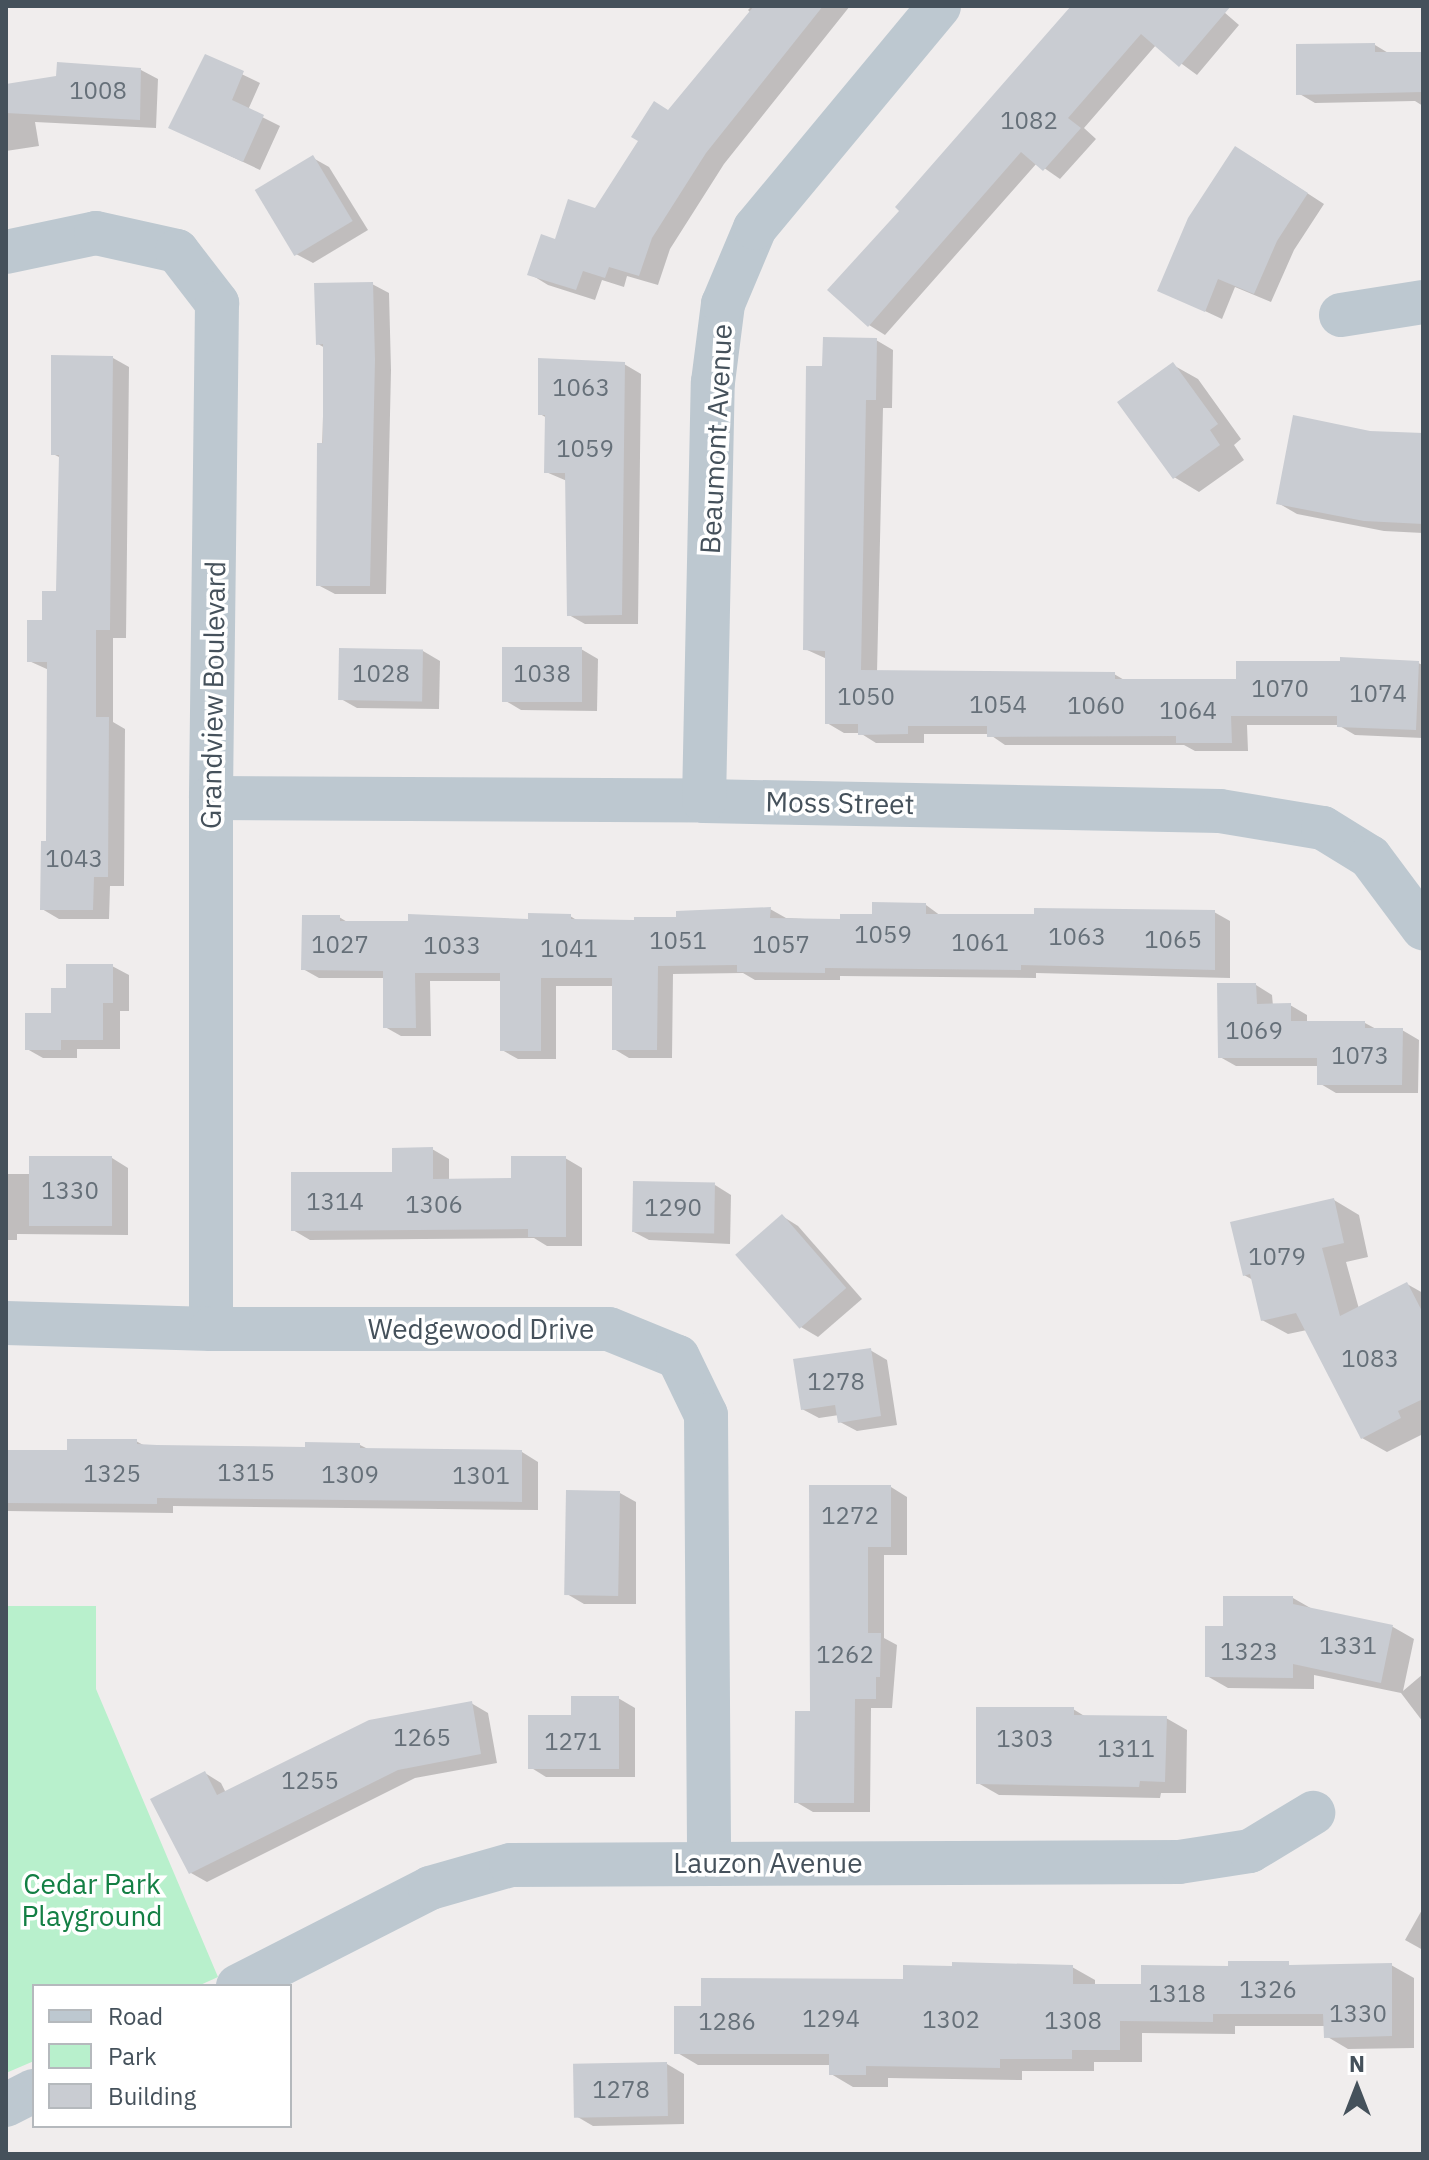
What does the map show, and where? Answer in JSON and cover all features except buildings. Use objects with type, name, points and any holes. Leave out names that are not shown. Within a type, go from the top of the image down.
[{"type":"street","name":"Beaumont Avenue","points":[[704,801],[713,382],[723,304],[755,228],[939,6]]},
{"type":"street","name":"Grandview Boulevard","points":[[6,252],[96,233],[177,251],[217,303],[211,798],[211,1329]]},
{"type":"street","points":[[1341,315],[1423,302]]},
{"type":"street","name":"Moss Street","points":[[211,798],[704,801],[1220,811],[1323,828],[1370,857],[1423,928]]},
{"type":"street","name":"Wedgewood Drive","points":[[6,1323],[211,1329],[609,1329],[678,1357],[706,1415],[709,1863]]},
{"type":"street","name":"Lauzon Avenue","points":[[242,1984],[430,1888],[511,1865],[1179,1862],[1250,1851],[1313,1813]]},
{"type":"street","points":[[6,2105],[32,2092]]},
{"type":"green space","name":"Cedar Park Playground","points":[[6,1606],[96,1606],[96,1689],[218,1977],[202,1984],[32,1984],[32,2062],[6,2073]]}]
